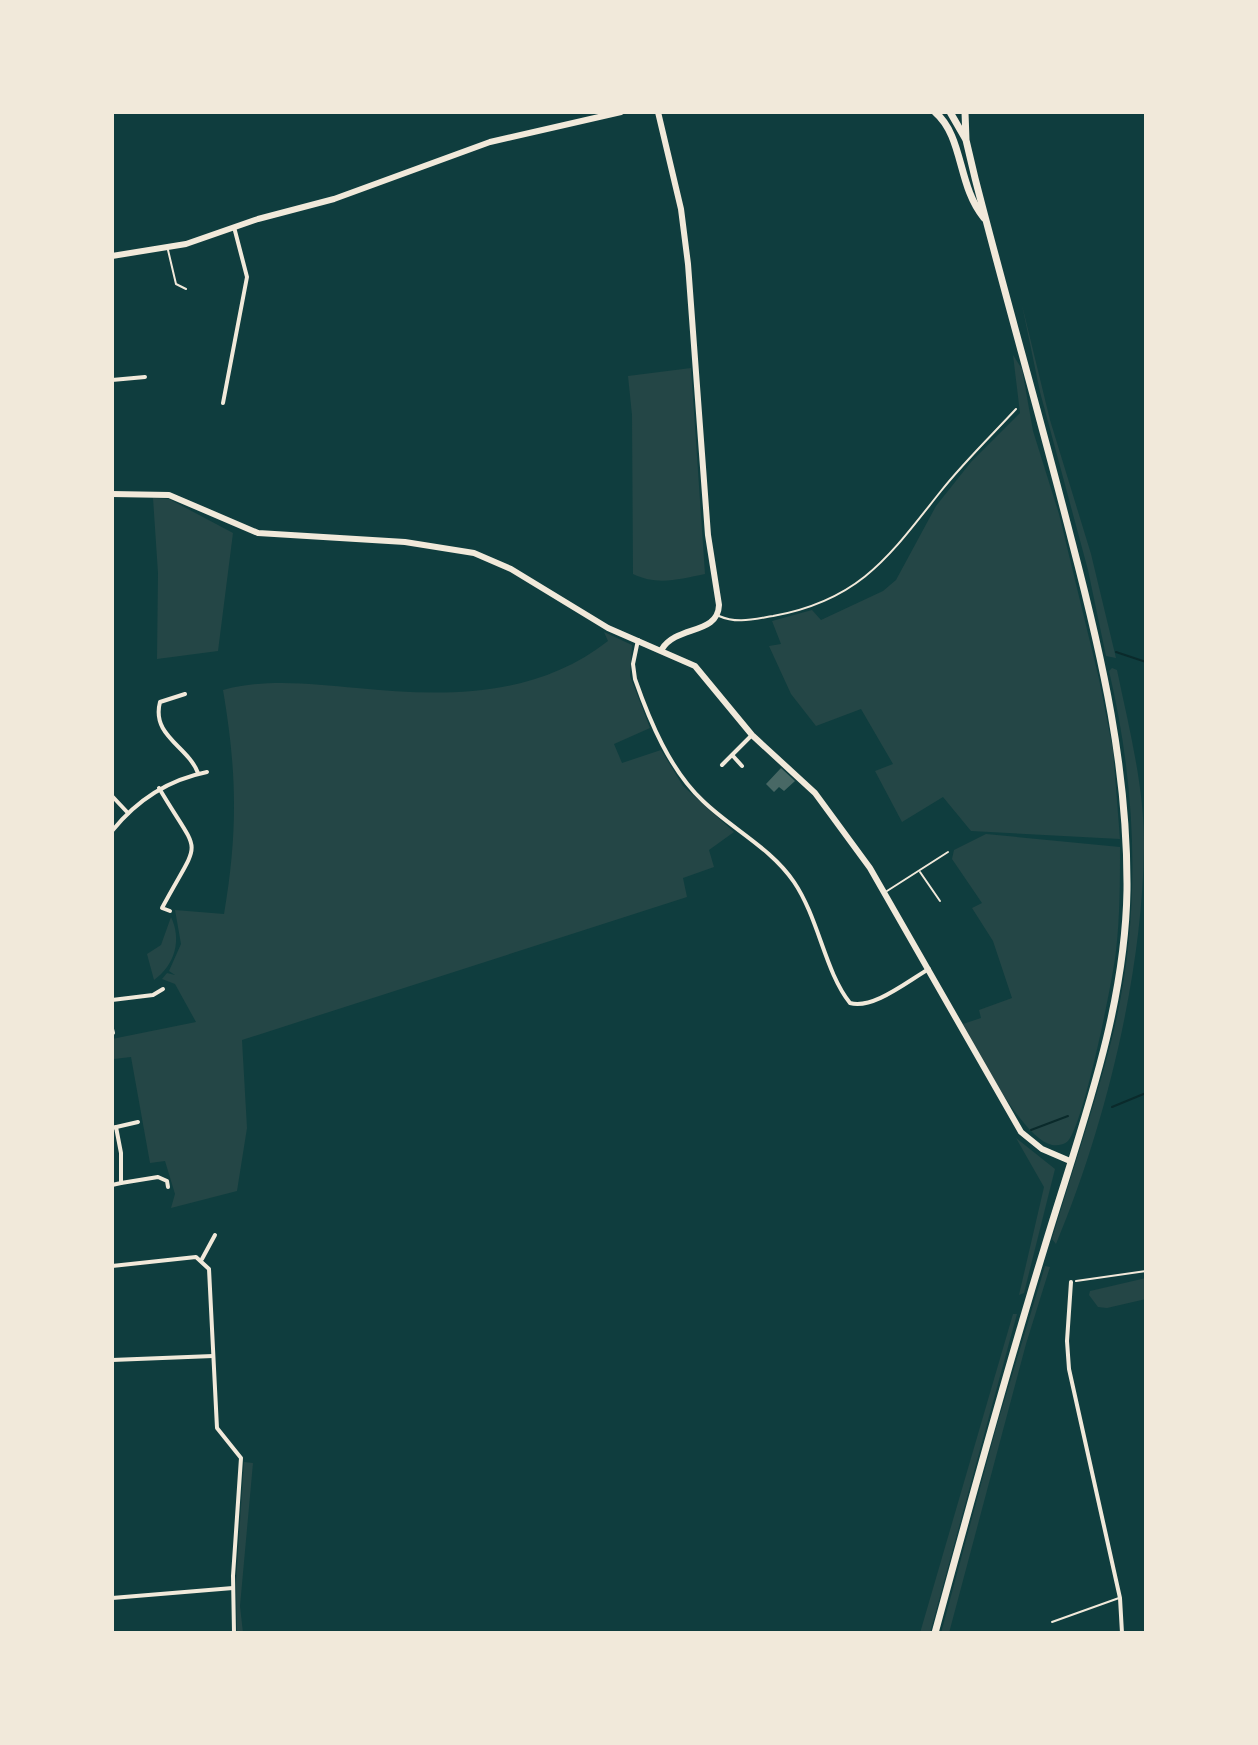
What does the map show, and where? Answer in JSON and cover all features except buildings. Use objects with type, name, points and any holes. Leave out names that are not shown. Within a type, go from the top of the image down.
[{"type":"highway","points":[[935,112],[948,127],[969,201],[986,219]]},
{"type":"highway","points":[[950,112],[966,140]]},
{"type":"highway","points":[[935,1633],[1102,1058],[1119,978],[1127,894],[1126,811],[1111,702],[1086,595],[966,140],[965,112]]},
{"type":"street","points":[[112,256],[168,248],[334,199],[490,142],[621,112]]},
{"type":"street","points":[[658,112],[681,209],[688,264],[708,535],[719,598],[718,616],[707,626],[674,635],[662,649]]},
{"type":"street","points":[[223,403],[247,277],[234,227]]},
{"type":"street","points":[[112,380],[145,377]]},
{"type":"street","points":[[112,494],[162,494],[258,533],[405,542],[474,553],[511,569],[599,623],[662,649],[703,673],[752,735],[815,793],[886,892],[1021,1132],[1042,1149],[1070,1161]]},
{"type":"street","points":[[638,640],[633,664],[635,679],[678,770],[705,803],[771,857],[792,879],[812,911],[846,1000],[856,1005],[874,1000],[929,969]]},
{"type":"street","points":[[160,702],[185,694]]},
{"type":"street","points":[[155,697],[160,702],[159,719],[165,735],[191,759],[198,773]]},
{"type":"street","points":[[722,765],[752,735]]},
{"type":"street","points":[[732,756],[742,766]]},
{"type":"street","points":[[112,831],[128,813],[159,788],[207,772]]},
{"type":"street","points":[[159,788],[190,833],[193,850],[190,863],[159,907],[170,911]]},
{"type":"street","points":[[112,796],[128,813]]},
{"type":"street","points":[[112,1000],[153,995],[163,989]]},
{"type":"street","points":[[121,1183],[114,1127],[138,1122]]},
{"type":"street","points":[[112,1185],[158,1177],[167,1181],[168,1187]]},
{"type":"street","points":[[202,1259],[215,1235]]},
{"type":"street","points":[[112,1266],[202,1259]]},
{"type":"street","points":[[202,1259],[209,1269],[217,1428],[241,1458],[233,1588],[234,1633]]},
{"type":"street","points":[[1071,1282],[1069,1369],[1120,1598],[1122,1633]]},
{"type":"street","points":[[112,1360],[213,1356]]},
{"type":"street","points":[[112,1598],[233,1588]]},
{"type":"lane","points":[[168,248],[176,284],[186,289]]},
{"type":"lane","points":[[718,616],[733,621],[779,615],[820,602],[866,577],[890,557],[956,473],[1016,409]]},
{"type":"lane","points":[[886,892],[948,852]]},
{"type":"lane","points":[[919,871],[940,901]]},
{"type":"lane","points":[[1052,1622],[1120,1598]]},
{"type":"path","points":[[1071,1282],[1146,1271]]},
{"type":"shaded area","points":[[1022,305],[1050,420],[1091,554],[1116,658],[1106,656],[1088,570],[1040,392]]},
{"type":"shaded area","points":[[1013,355],[1022,369],[1033,431],[1059,514],[1099,679],[1113,750],[1120,839],[971,831],[943,797],[902,822],[875,771],[893,764],[861,709],[816,726],[791,694],[769,646],[781,644],[772,621],[812,610],[821,620],[883,591],[896,580],[936,506],[971,462],[1020,413]]},
{"type":"shaded area","points":[[691,368],[705,574],[651,580],[633,574],[632,415],[628,376]]},
{"type":"shaded area","points":[[153,498],[169,499],[233,533],[218,651],[157,659],[158,573]]},
{"type":"shaded area","points":[[604,632],[632,645],[630,676],[650,728],[614,744],[622,763],[661,750],[683,786],[734,832],[709,850],[714,867],[683,878],[687,897],[242,1040],[247,1128],[237,1191],[171,1208],[175,1194],[165,1161],[150,1163],[131,1057],[114,1059],[112,1039],[196,1022],[175,984],[162,979],[167,973],[175,975],[169,971],[181,944],[175,910],[224,914],[232,856],[234,802],[223,690],[273,683],[423,692],[488,689],[550,674],[580,660],[608,641]]},
{"type":"shaded area","points":[[1112,668],[1117,670],[1139,781],[1144,826],[1142,898],[1118,1050],[1090,1151],[1056,1244],[1052,1239],[1110,1046],[1127,953],[1131,906],[1130,811],[1119,717],[1109,671]]},
{"type":"shaded area","points":[[986,834],[1120,847],[1116,951],[1097,1050],[1075,1129],[1068,1141],[1060,1145],[1040,1139],[1015,1111],[963,1024],[981,1018],[979,1010],[1012,998],[993,941],[972,908],[982,903],[952,859],[954,850]]},
{"type":"shaded area","points":[[171,917],[176,934],[172,960],[154,980],[147,954],[161,945]]},
{"type":"shaded area","points":[[1016,1138],[1055,1169],[1024,1293],[1019,1295],[1044,1187]]},
{"type":"shaded area","points":[[1045,1266],[1050,1267],[1026,1344],[949,1633],[941,1633],[997,1425]]},
{"type":"shaded area","points":[[1146,1278],[1146,1299],[1107,1308],[1098,1307],[1089,1295],[1090,1291]]},
{"type":"shaded area","points":[[1013,1314],[1017,1314],[930,1633],[920,1633]]},
{"type":"shaded area","points":[[244,1462],[253,1463],[240,1606],[243,1633],[237,1633],[236,1582]]},
{"type":"waterway","points":[[1116,652],[1146,662]]},
{"type":"waterway","points":[[1112,1107],[1146,1093]]},
{"type":"waterway","points":[[1031,1130],[1068,1116]]}]
